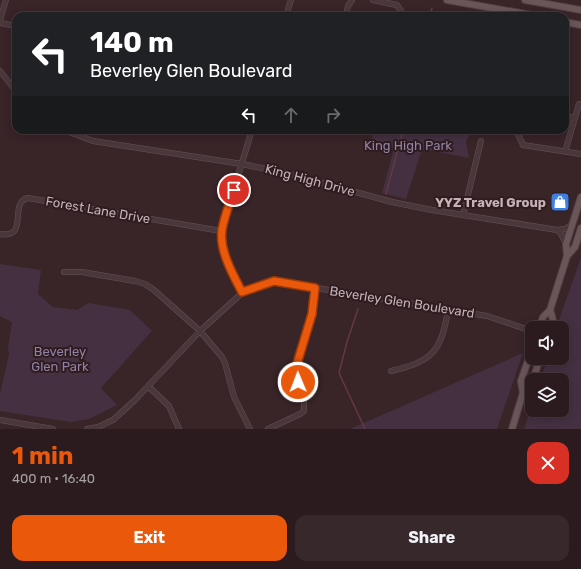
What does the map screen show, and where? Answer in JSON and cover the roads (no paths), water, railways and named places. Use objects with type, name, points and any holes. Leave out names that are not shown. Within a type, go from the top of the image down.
[{"type":"main road","points":[[447,0],[514,12]]},
{"type":"main road","points":[[525,0],[581,10]]},
{"type":"main road","points":[[569,23],[581,25]]},
{"type":"main road","points":[[542,321],[543,317],[550,310],[567,256],[566,244],[581,197]]},
{"type":"main road","points":[[567,256],[575,247],[581,228]]},
{"type":"main road","points":[[550,310],[553,321]]},
{"type":"main road","points":[[512,429],[524,392],[521,381],[526,365]]},
{"type":"street","points":[[0,20],[6,0]]},
{"type":"street","points":[[287,12],[291,0]]},
{"type":"street","points":[[347,12],[348,6],[352,0]]},
{"type":"street","points":[[374,0],[397,5],[401,12]]},
{"type":"street","points":[[0,23],[12,25]]},
{"type":"street","points":[[0,71],[12,86]]},
{"type":"street","points":[[565,152],[579,104]]},
{"type":"street","points":[[569,117],[574,118]]},
{"type":"street","name":"King High Drive","points":[[75,134],[93,141],[242,164],[286,173],[392,202],[556,230],[565,229],[573,224]]},
{"type":"street","points":[[242,292],[233,276],[224,252],[222,231],[251,134]]},
{"type":"street","points":[[518,134],[523,145],[581,154]]},
{"type":"street","points":[[464,215],[481,140]]},
{"type":"street","name":"Forest Lane Drive","points":[[0,234],[10,235],[14,232],[17,226],[20,203],[24,199],[28,198],[222,231]]},
{"type":"street","points":[[556,230],[561,234],[566,244]]},
{"type":"street","points":[[64,272],[82,272],[135,281],[145,284],[154,290],[200,331],[222,357],[234,397],[250,429]]},
{"type":"street","name":"Beverley Glen Boulevard","points":[[87,429],[98,427],[113,420],[135,400],[200,331],[242,292],[274,281],[487,316],[525,329]]},
{"type":"street","points":[[268,429],[304,411],[304,401],[298,382],[296,367],[312,314],[315,288]]},
{"type":"street","points":[[391,372],[411,366],[432,354],[443,334],[448,310]]},
{"type":"street","points":[[148,386],[169,406],[179,429]]},
{"type":"street","points":[[0,420],[53,429]]},
{"type":"waterway","points":[[431,12],[432,8]]},
{"type":"waterway","points":[[386,194],[402,134]]},
{"type":"waterway","points":[[358,309],[339,373],[365,429]]},
{"type":"place","name":"YYZ Travel Group","points":[[560,202]]},
{"type":"park label","name":"King High Park","points":[[408,145]]},
{"type":"park label","name":"Beverley Glen Park","points":[[60,358]]}]
